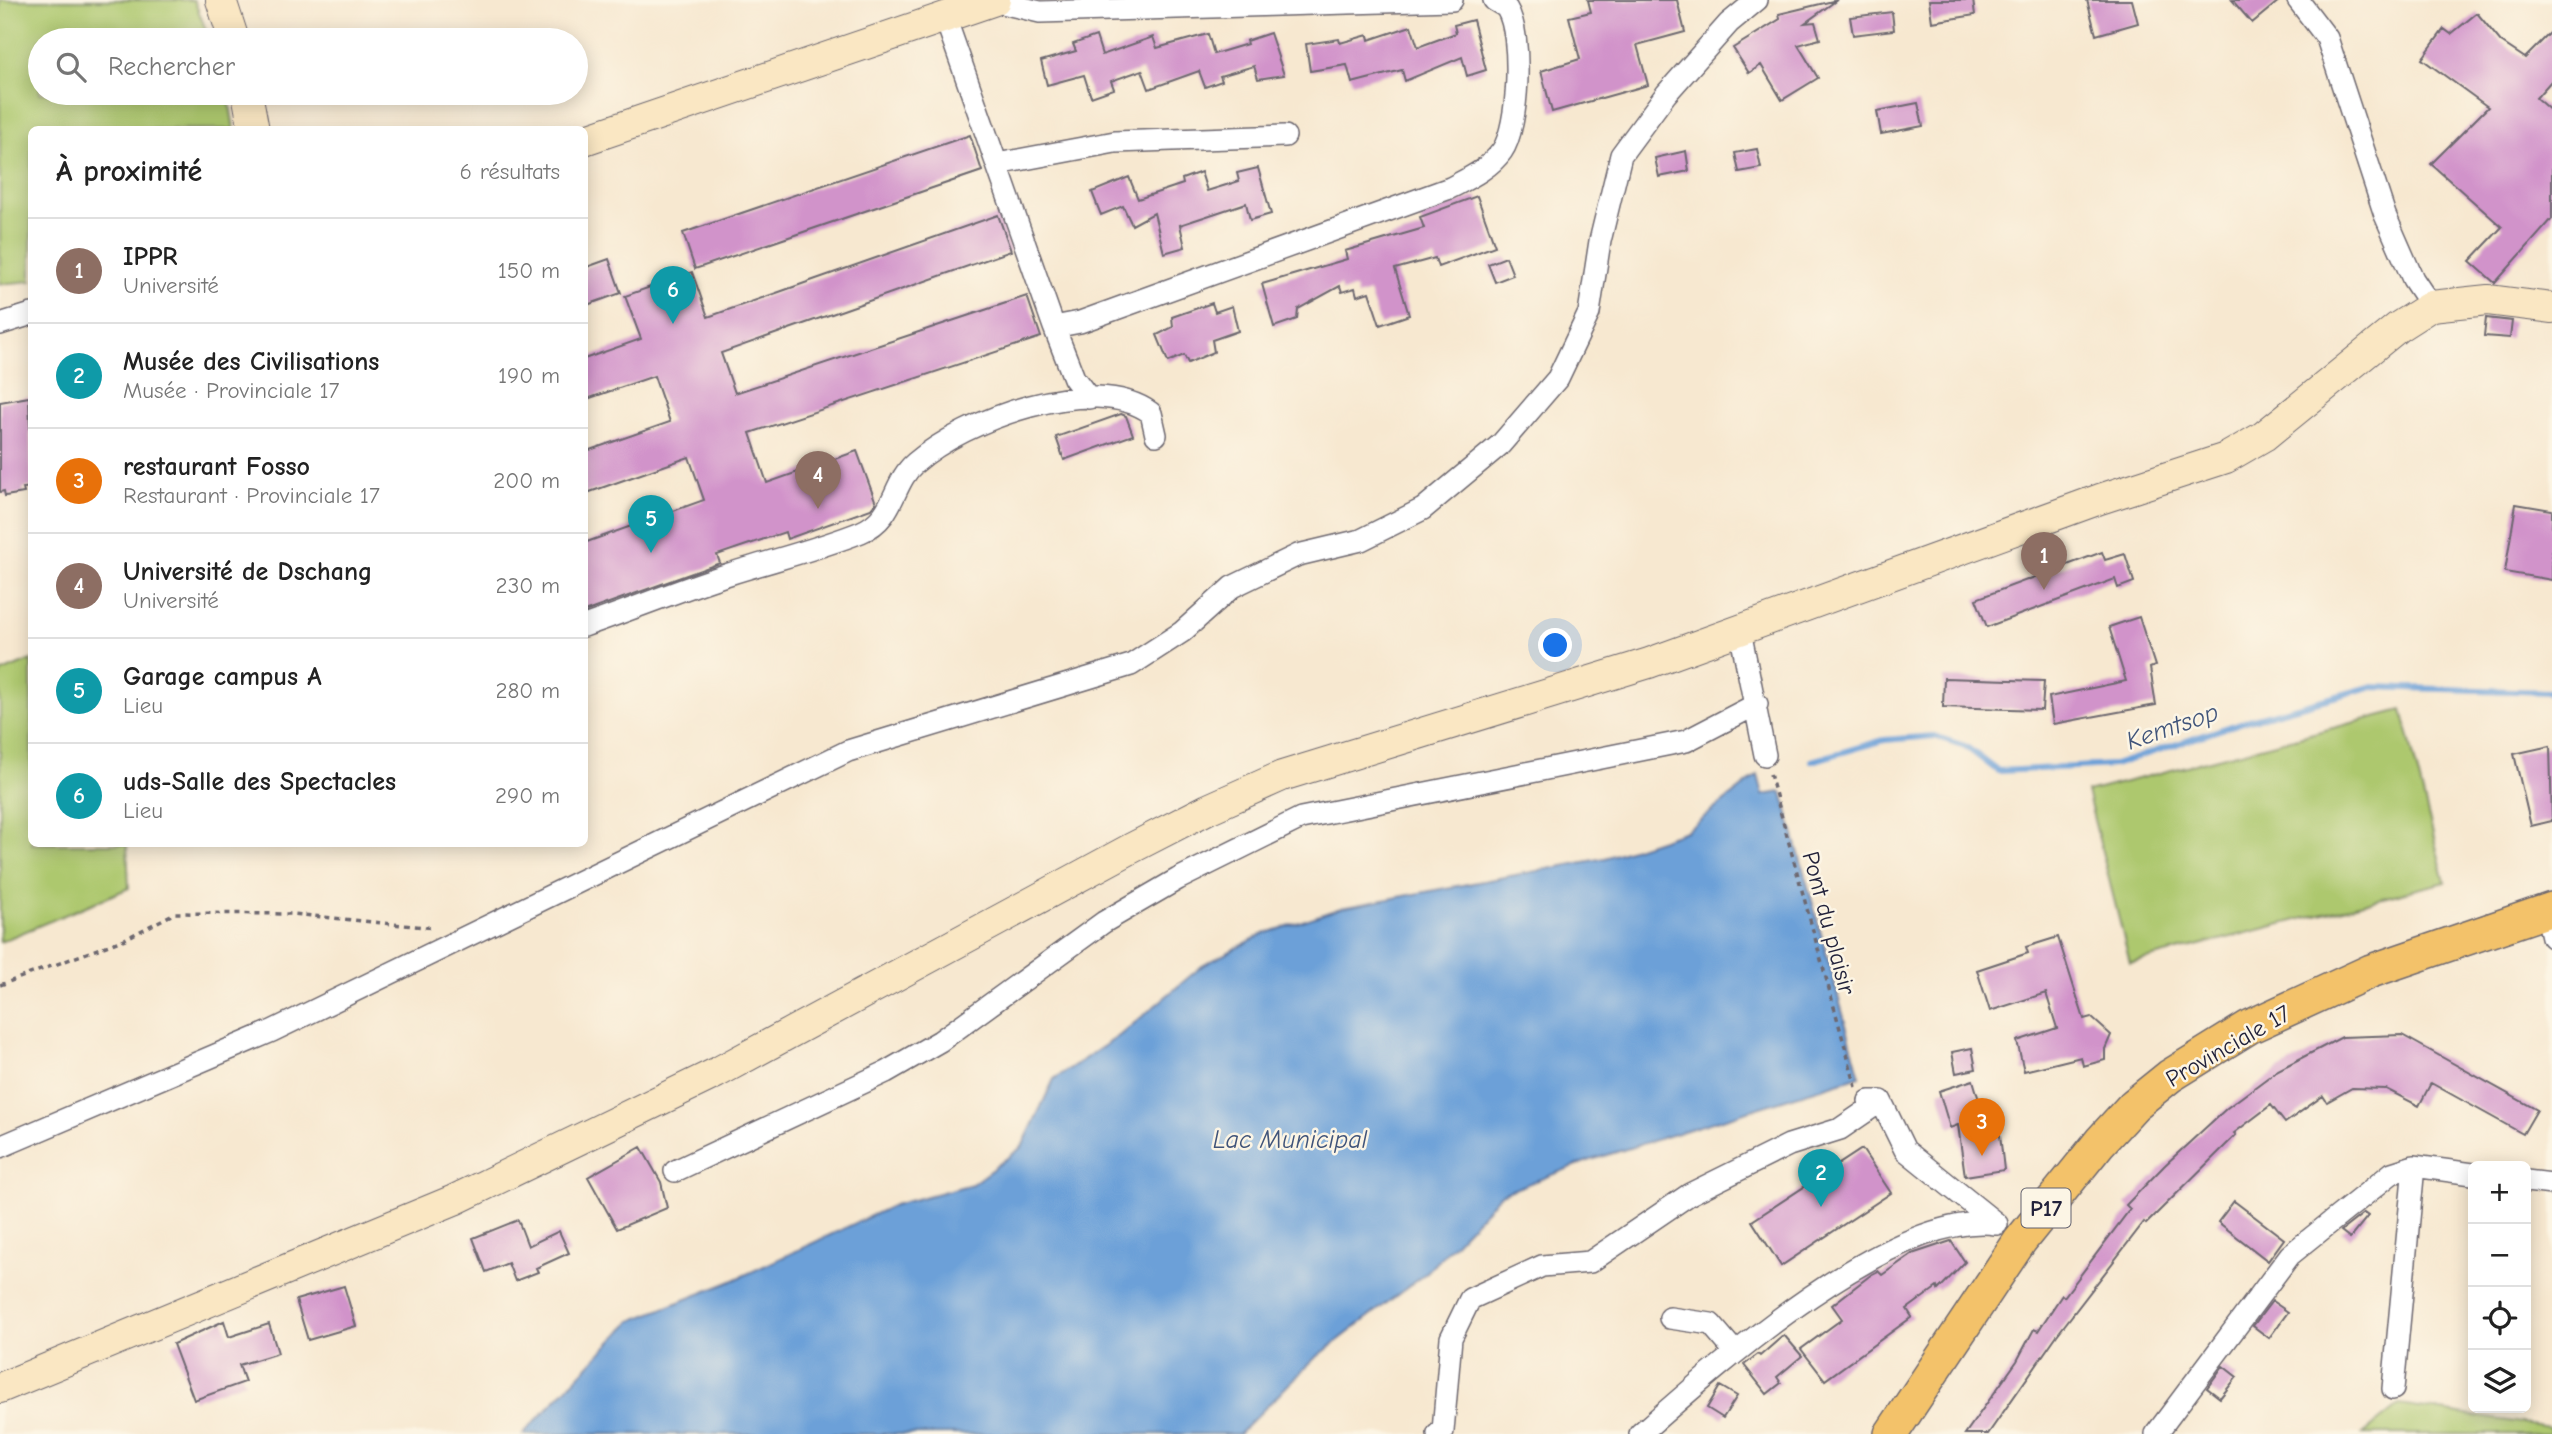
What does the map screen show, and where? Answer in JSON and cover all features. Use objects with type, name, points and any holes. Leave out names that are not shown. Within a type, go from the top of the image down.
[{"type":"main road","points":[[221,0],[230,28]]},
{"type":"main road","points":[[588,139],[994,1]]},
{"type":"main road","points":[[249,105],[253,126]]},
{"type":"main road","points":[[0,1388],[466,1194],[716,1073],[1154,837],[1282,776],[1649,663],[2101,499],[2226,458],[2264,436],[2398,327],[2431,306],[2488,300],[2552,308]]},
{"type":"main road","name":"Provinciale 17","points":[[1891,1434],[2008,1233],[2134,1105],[2203,1054],[2249,1027],[2371,971],[2550,919]]},
{"type":"street","points":[[994,1],[1040,12],[1452,0]]},
{"type":"street","points":[[1054,327],[1080,322],[1450,188],[1491,164],[1503,149],[1512,129],[1516,99],[1512,24],[1506,7],[1494,0]]},
{"type":"street","points":[[0,1147],[259,1037],[848,751],[1131,665],[1182,632],[1232,587],[1298,555],[1361,540],[1423,509],[1501,444],[1559,378],[1589,313],[1600,242],[1621,155],[1666,94],[1729,23],[1757,0]]},
{"type":"street","points":[[2298,0],[2327,38],[2385,215],[2413,279],[2431,306]]},
{"type":"street","points":[[945,17],[1054,327],[1074,378],[1090,398]]},
{"type":"street","points":[[997,164],[1115,142],[1285,136]]},
{"type":"street","points":[[0,324],[28,315]]},
{"type":"street","points":[[588,625],[726,575],[864,531],[883,517],[913,465],[944,443],[1008,412],[1047,401],[1090,398],[1136,402],[1151,413],[1156,435]]},
{"type":"street","points":[[1740,631],[1757,704],[1765,755]]},
{"type":"street","points":[[675,1171],[886,1072],[940,1041],[1104,922],[1178,879],[1301,818],[1686,741],[1757,704]]},
{"type":"street","points":[[1860,1101],[1881,1101]]},
{"type":"street","points":[[1881,1101],[1905,1150],[2008,1233]]},
{"type":"street","points":[[1441,1433],[1451,1338],[1470,1299],[1542,1266],[1590,1262],[1690,1194],[1788,1145],[1840,1129],[1881,1101]]},
{"type":"street","points":[[2156,1434],[2290,1255],[2392,1173],[2414,1166],[2468,1173]]},
{"type":"street","points":[[2393,1389],[2414,1166]]},
{"type":"street","points":[[2531,1182],[2552,1184]]},
{"type":"street","points":[[1640,1434],[1735,1352],[1827,1286],[1874,1258],[1940,1228],[1975,1221],[2008,1233]]},
{"type":"street","points":[[1670,1318],[1711,1324],[1735,1352]]},
{"type":"path","name":"Pont du plaisir","points":[[1765,755],[1860,1101]]},
{"type":"path","points":[[0,985],[124,939],[175,913],[292,914],[420,926],[471,935]]},
{"type":"green space","points":[[0,0],[194,0],[205,28],[28,28],[28,105],[230,105],[234,126],[28,126],[28,281],[0,284]]},
{"type":"green space","points":[[28,661],[28,847],[127,847],[129,888],[0,942],[0,673]]},
{"type":"green space","points":[[2402,710],[2445,882],[2130,963],[2087,792]]},
{"type":"green space","points":[[2399,1405],[2550,1427],[2550,1434],[2363,1434]]},
{"type":"water","name":"Lac Municipal","points":[[1758,775],[1763,795],[1782,792],[1860,1076],[1588,1161],[1501,1194],[1427,1272],[1313,1360],[1239,1434],[523,1434],[631,1321],[732,1281],[894,1205],[972,1184],[1022,1147],[1054,1079],[1119,1036],[1202,966],[1261,935],[1341,908],[1605,858],[1686,831]]},
{"type":"building","points":[[1588,0],[1677,0],[1685,32],[1637,45],[1648,85],[1552,112],[1541,71],[1580,59],[1569,17],[1591,12]]},
{"type":"building","points":[[1837,0],[1805,23],[1815,22],[1820,39],[1798,45],[1818,78],[1782,100],[1761,65],[1749,73],[1733,48],[1780,19],[1779,14]]},
{"type":"building","points":[[1929,0],[1973,0],[1975,15],[1932,22]]},
{"type":"building","points":[[2087,0],[2132,0],[2138,23],[2096,35]]},
{"type":"building","points":[[2232,0],[2280,0],[2252,23]]},
{"type":"building","points":[[1892,12],[1894,30],[1853,35],[1850,17]]},
{"type":"building","points":[[2477,13],[2501,42],[2525,58],[2552,31],[2552,80],[2536,98],[2552,112],[2552,219],[2495,283],[2470,261],[2502,227],[2431,164],[2488,107],[2422,59],[2444,29],[2451,34]]},
{"type":"building","points":[[1473,20],[1486,70],[1467,76],[1462,57],[1405,81],[1402,70],[1352,83],[1347,65],[1310,71],[1306,44],[1339,39],[1340,43],[1368,35],[1369,40],[1411,26],[1418,47],[1456,33],[1454,25]]},
{"type":"building","points":[[1270,33],[1284,75],[1258,79],[1254,66],[1220,76],[1222,81],[1205,87],[1199,71],[1149,89],[1142,70],[1111,81],[1114,89],[1091,97],[1084,75],[1047,85],[1041,61],[1076,51],[1073,44],[1096,36],[1102,55],[1153,37],[1157,48],[1208,34],[1214,54],[1247,44],[1246,41]]},
{"type":"building","points":[[1918,103],[1923,126],[1881,134],[1877,111]]},
{"type":"building","points":[[970,135],[982,171],[695,269],[683,233]]},
{"type":"building","points":[[1757,149],[1761,168],[1739,172],[1735,153]]},
{"type":"building","points":[[1686,151],[1689,171],[1659,177],[1655,158]]},
{"type":"building","points":[[1258,168],[1271,214],[1250,220],[1246,203],[1180,225],[1185,247],[1164,253],[1154,213],[1132,225],[1123,206],[1101,215],[1092,192],[1129,177],[1138,199],[1183,184],[1182,179],[1201,172],[1207,191],[1239,181],[1237,173]]},
{"type":"building","points":[[1477,196],[1495,246],[1438,267],[1435,258],[1395,269],[1409,315],[1380,325],[1369,292],[1357,296],[1355,288],[1342,292],[1340,286],[1298,309],[1297,319],[1274,327],[1262,284],[1347,259],[1345,251],[1424,228],[1420,217]]},
{"type":"building","points":[[998,215],[1011,251],[721,353],[735,393],[1027,296],[1041,337],[750,433],[767,483],[857,451],[876,503],[871,509],[787,539],[785,532],[717,555],[720,563],[588,611],[588,542],[704,500],[689,457],[588,493],[588,451],[670,422],[654,376],[588,399],[588,358],[641,339],[625,296],[692,272],[708,317]]},
{"type":"building","points":[[1506,257],[1513,275],[1495,282],[1488,264]]},
{"type":"building","points":[[609,259],[621,293],[588,305],[588,267]]},
{"type":"building","points":[[1212,303],[1215,312],[1232,306],[1238,331],[1212,340],[1214,352],[1188,363],[1184,355],[1168,362],[1157,335],[1173,327],[1172,317]]},
{"type":"building","points":[[2486,318],[2512,321],[2510,338],[2484,336]]},
{"type":"building","points":[[28,397],[28,487],[23,488],[24,493],[5,496],[4,491],[0,492],[0,402]]},
{"type":"building","points":[[1121,414],[1126,416],[1133,435],[1064,460],[1056,437]]},
{"type":"building","points":[[2516,504],[2552,510],[2552,580],[2505,572]]},
{"type":"building","points":[[2102,552],[2105,560],[2125,554],[2134,582],[2118,588],[2115,579],[1987,627],[1976,599]]},
{"type":"building","points":[[2139,617],[2155,666],[2150,668],[2156,705],[2053,724],[2049,697],[2126,681],[2109,627]]},
{"type":"building","points":[[1944,678],[2044,681],[2042,710],[1943,707]]},
{"type":"building","points":[[2550,746],[2552,821],[2531,826],[2514,754]]},
{"type":"building","points":[[2058,937],[2084,1019],[2091,1017],[2111,1035],[2105,1049],[2105,1060],[2083,1066],[2081,1057],[2024,1071],[2017,1041],[2057,1028],[2046,993],[1990,1011],[1977,970],[2028,953],[2026,947]]},
{"type":"building","points":[[2402,1035],[2537,1110],[2523,1134],[2431,1083],[2419,1106],[2386,1089],[2352,1088],[2327,1102],[2323,1096],[2285,1123],[2271,1105],[2234,1133],[2236,1135],[2146,1224],[2144,1222],[2057,1335],[1988,1434],[1965,1434],[2017,1361],[2034,1329],[2038,1331],[2062,1295],[2064,1297],[2130,1209],[2126,1205],[2227,1108],[2278,1070],[2342,1037]]},
{"type":"building","points":[[1972,1048],[1976,1069],[1956,1073],[1952,1052]]},
{"type":"building","points":[[1973,1080],[1990,1137],[2000,1135],[2004,1170],[1965,1176],[1958,1125],[1950,1128],[1939,1091]]},
{"type":"building","points":[[641,1147],[661,1182],[667,1208],[617,1229],[588,1177]]},
{"type":"building","points":[[1862,1149],[1891,1193],[1781,1266],[1752,1221]]},
{"type":"building","points":[[2234,1201],[2284,1239],[2268,1261],[2218,1222]]},
{"type":"building","points":[[2364,1213],[2368,1216],[2350,1238],[2341,1231]]},
{"type":"building","points":[[518,1220],[528,1246],[559,1231],[569,1253],[536,1268],[538,1272],[515,1281],[508,1263],[486,1272],[473,1238]]},
{"type":"building","points":[[1951,1241],[1965,1262],[1938,1290],[1937,1287],[1907,1309],[1912,1317],[1825,1380],[1801,1349],[1842,1319],[1832,1305],[1872,1274],[1878,1271],[1882,1275],[1912,1254]]},
{"type":"building","points":[[344,1286],[356,1326],[308,1340],[296,1300]]},
{"type":"building","points":[[2272,1301],[2288,1312],[2269,1338],[2253,1326]]},
{"type":"building","points":[[224,1321],[229,1337],[269,1324],[278,1353],[239,1365],[245,1382],[194,1400],[173,1344]]},
{"type":"building","points":[[1784,1335],[1802,1356],[1777,1377],[1781,1383],[1767,1394],[1744,1365],[1758,1354],[1760,1356]]},
{"type":"building","points":[[2223,1366],[2237,1377],[2220,1398],[2207,1388]]},
{"type":"building","points":[[1720,1386],[1737,1396],[1723,1418],[1707,1408]]},
{"type":"waterway","name":"Kemtsop","points":[[1812,761],[1884,740],[1934,736],[1965,746],[1998,771],[2114,765],[2249,720],[2370,687],[2552,692]]},
{"type":"place","name":"uds-Salle des Spectacles","points":[[673,324]]},
{"type":"place","name":"Université de Dschang","points":[[818,509]]},
{"type":"place","name":"Garage campus A","points":[[651,553]]},
{"type":"place","name":"IPPR","points":[[2044,590]]},
{"type":"place","name":"restaurant Fosso","points":[[1982,1156]]},
{"type":"place","name":"Musée des Civilisations","points":[[1821,1207]]}]
